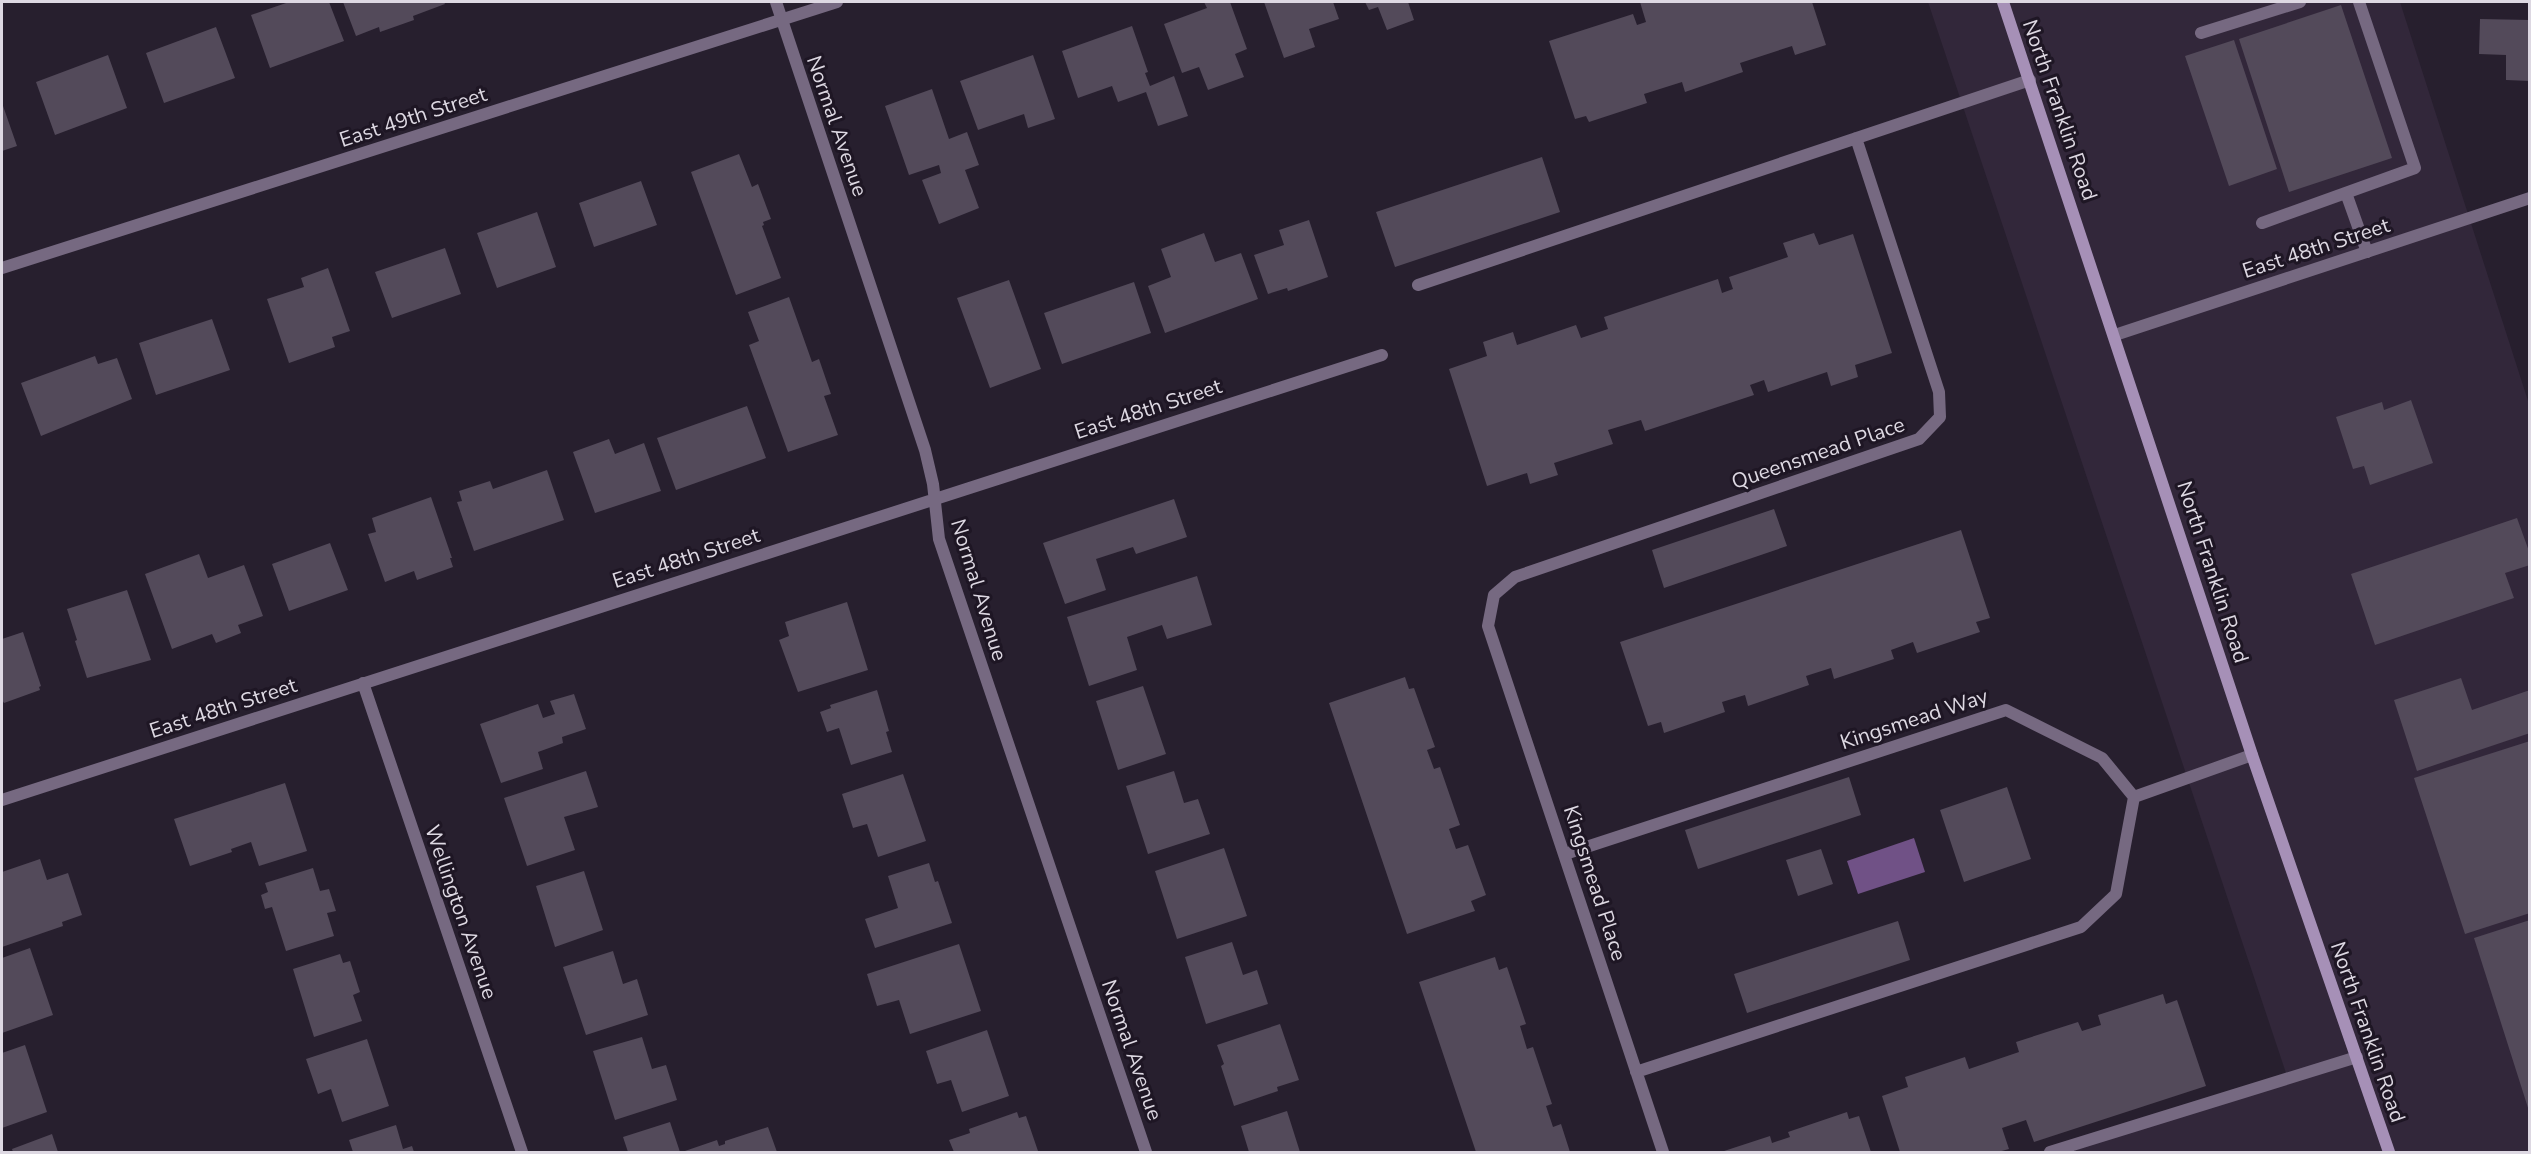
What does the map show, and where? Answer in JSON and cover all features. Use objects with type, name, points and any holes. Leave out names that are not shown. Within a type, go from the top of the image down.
[{"type":"main road","name":"North Franklin Road","points":[[2003,2],[2252,755],[2389,1152]]},
{"type":"street","name":"Normal Avenue","points":[[776,2],[925,450],[933,484],[939,539],[1146,1152]]},
{"type":"street","name":"East 49th Street","points":[[2,268],[837,2]]},
{"type":"street","points":[[2201,33],[2300,2]]},
{"type":"street","points":[[2262,223],[2415,168],[2359,2]]},
{"type":"street","points":[[1418,285],[2030,80]]},
{"type":"street","name":"Queensmead Place","points":[[1488,626],[1494,595],[1515,577],[1919,439],[1940,417],[1939,392],[1856,138]]},
{"type":"street","points":[[2346,193],[2367,252]]},
{"type":"street","name":"East 48th Street","points":[[2115,335],[2529,198]]},
{"type":"street","name":"East 48th Street","points":[[2,800],[1382,355]]},
{"type":"street","name":"Kingsmead Place","points":[[1488,626],[1663,1152]]},
{"type":"street","name":"Wellington Avenue","points":[[363,683],[522,1152]]},
{"type":"street","name":"Kingsmead Way","points":[[1565,854],[2006,710],[2102,759],[2134,797]]},
{"type":"street","points":[[1636,1071],[2081,927],[2116,894],[2134,797],[2252,755]]},
{"type":"street","points":[[2050,1152],[2357,1057]]},
{"type":"shaded area","points":[[1928,2],[2400,2],[2529,404],[2529,1152],[2075,1152],[2075,1145],[2287,1076]]},
{"type":"shaded area","points":[[1914,838],[1925,872],[1858,894],[1847,861]]},
{"type":"building","points":[[289,2],[329,2],[344,41],[270,68],[251,15]]},
{"type":"building","points":[[343,2],[444,2],[445,4],[413,16],[414,20],[380,32],[379,27],[356,36]]},
{"type":"building","points":[[1204,2],[1230,2],[1247,49],[1235,54],[1244,77],[1208,90],[1199,67],[1182,73],[1164,24],[1207,8]]},
{"type":"building","points":[[1264,2],[1333,2],[1339,19],[1309,29],[1315,47],[1284,58]]},
{"type":"building","points":[[1365,2],[1408,2],[1414,20],[1387,30],[1378,7],[1369,10]]},
{"type":"building","points":[[1640,2],[1812,2],[1826,45],[1795,55],[1792,46],[1740,63],[1743,72],[1685,92],[1682,82],[1644,94],[1647,103],[1589,122],[1586,116],[1575,119],[1549,41],[1633,14],[1637,25],[1646,22]]},
{"type":"building","points":[[2341,5],[2392,158],[2289,192],[2239,39]]},
{"type":"building","points":[[2480,19],[2530,20],[2530,81],[2506,80],[2506,55],[2479,54]]},
{"type":"building","points":[[1132,26],[1148,72],[1145,73],[1150,86],[1174,76],[1188,116],[1158,126],[1146,92],[1118,102],[1112,86],[1078,98],[1062,51]]},
{"type":"building","points":[[216,27],[235,78],[164,103],[146,53]]},
{"type":"building","points":[[2234,40],[2277,169],[2229,186],[2185,56]]},
{"type":"building","points":[[108,55],[127,108],[55,135],[36,82]]},
{"type":"building","points":[[1033,55],[1055,119],[1028,128],[1024,114],[978,130],[960,81]]},
{"type":"building","points":[[932,89],[949,139],[967,132],[979,165],[965,170],[979,208],[939,224],[922,180],[941,173],[939,165],[909,175],[885,106]]},
{"type":"building","points":[[2,103],[17,146],[2,151]]},
{"type":"building","points":[[739,154],[752,187],[758,184],[771,219],[763,222],[762,226],[781,278],[736,295],[691,172]]},
{"type":"building","points":[[1542,157],[1560,212],[1395,267],[1376,212]]},
{"type":"building","points":[[641,181],[657,225],[594,247],[579,203]]},
{"type":"building","points":[[537,212],[556,267],[497,288],[477,233]]},
{"type":"building","points":[[1309,220],[1328,277],[1288,291],[1287,288],[1268,294],[1254,255],[1284,245],[1279,230]]},
{"type":"building","points":[[1204,233],[1215,262],[1241,253],[1258,299],[1165,333],[1148,286],[1171,277],[1161,249]]},
{"type":"building","points":[[1814,233],[1819,245],[1853,234],[1892,353],[1855,365],[1858,377],[1831,386],[1827,372],[1768,392],[1764,380],[1750,385],[1754,395],[1645,431],[1641,420],[1608,430],[1613,444],[1554,463],[1558,475],[1530,484],[1527,473],[1487,486],[1449,369],[1487,356],[1483,342],[1513,332],[1517,345],[1576,325],[1581,338],[1608,329],[1604,317],[1718,279],[1722,293],[1733,289],[1729,277],[1788,257],[1783,243]]},
{"type":"building","points":[[445,248],[461,294],[392,318],[375,272]]},
{"type":"building","points":[[328,268],[350,331],[332,337],[335,347],[289,363],[267,299],[304,287],[301,278]]},
{"type":"building","points":[[1009,280],[1041,369],[990,388],[957,298]]},
{"type":"building","points":[[1134,282],[1151,333],[1062,364],[1044,313]]},
{"type":"building","points":[[789,297],[812,362],[819,359],[831,394],[824,396],[838,435],[788,452],[749,345],[759,341],[748,312]]},
{"type":"building","points":[[212,319],[230,370],[156,395],[139,343]]},
{"type":"building","points":[[95,356],[98,364],[117,358],[132,399],[41,436],[21,383]]},
{"type":"building","points":[[2411,400],[2433,463],[2370,485],[2364,466],[2353,469],[2336,417],[2382,402],[2384,410]]},
{"type":"building","points":[[747,406],[766,458],[676,490],[657,438]]},
{"type":"building","points":[[609,439],[615,454],[644,443],[661,491],[595,513],[573,452]]},
{"type":"building","points":[[547,470],[564,520],[474,551],[457,502],[462,501],[459,491],[490,481],[493,489]]},
{"type":"building","points":[[431,497],[453,567],[417,580],[414,571],[385,582],[368,534],[376,532],[372,518]]},
{"type":"building","points":[[1174,499],[1187,537],[1136,554],[1133,547],[1096,559],[1106,590],[1065,604],[1043,543]]},
{"type":"building","points":[[1774,509],[1787,546],[1664,588],[1652,550]]},
{"type":"building","points":[[2517,518],[2530,554],[2530,565],[2505,573],[2514,598],[2375,645],[2351,574]]},
{"type":"building","points":[[1961,530],[1990,618],[1976,622],[1980,632],[1917,653],[1913,642],[1891,650],[1894,659],[1834,679],[1831,668],[1806,676],[1809,685],[1748,706],[1745,695],[1722,702],[1725,712],[1664,733],[1661,722],[1648,726],[1620,642]]},
{"type":"building","points":[[330,543],[348,590],[289,611],[272,564]]},
{"type":"building","points":[[199,554],[208,578],[244,565],[263,616],[238,625],[241,633],[216,643],[212,634],[172,649],[145,574]]},
{"type":"building","points":[[1197,576],[1212,625],[1167,639],[1162,625],[1127,637],[1137,670],[1089,686],[1067,617]]},
{"type":"building","points":[[127,590],[151,660],[87,678],[67,609]]},
{"type":"building","points":[[847,602],[868,670],[798,692],[779,640],[789,636],[785,622]]},
{"type":"building","points":[[23,632],[41,686],[40,690],[4,703],[2,700],[2,639]]},
{"type":"building","points":[[1405,677],[1409,689],[1414,688],[1435,747],[1427,750],[1434,769],[1440,767],[1460,825],[1449,829],[1456,849],[1468,845],[1486,895],[1471,901],[1475,911],[1407,934],[1329,703]]},
{"type":"building","points":[[2461,678],[2472,710],[2530,690],[2530,733],[2417,771],[2394,700]]},
{"type":"building","points":[[1143,686],[1166,754],[1118,770],[1096,701]]},
{"type":"building","points":[[877,690],[889,731],[886,732],[892,752],[851,765],[839,728],[827,732],[820,712],[831,708],[830,705]]},
{"type":"building","points":[[574,694],[586,729],[562,737],[563,743],[538,752],[543,769],[501,783],[480,724],[538,704],[543,718],[555,714],[550,701]]},
{"type":"building","points":[[2530,741],[2530,913],[2465,934],[2414,778]]},
{"type":"building","points":[[586,771],[598,807],[564,817],[575,850],[527,866],[504,798]]},
{"type":"building","points":[[1174,771],[1184,803],[1198,799],[1210,834],[1148,854],[1126,786]]},
{"type":"building","points":[[903,774],[926,841],[878,857],[867,824],[853,828],[842,794]]},
{"type":"building","points":[[1849,777],[1861,815],[1698,869],[1685,830]]},
{"type":"building","points":[[285,783],[307,851],[259,866],[251,842],[231,849],[232,852],[190,866],[174,819]]},
{"type":"building","points":[[2007,787],[2031,859],[1964,882],[1940,810]]},
{"type":"building","points":[[1224,848],[1247,916],[1177,939],[1155,871]]},
{"type":"building","points":[[1821,849],[1833,884],[1798,896],[1786,860]]},
{"type":"building","points":[[40,859],[47,880],[68,873],[82,915],[62,922],[63,926],[2,947],[2,872]]},
{"type":"building","points":[[929,863],[935,882],[938,881],[952,923],[875,948],[865,919],[898,908],[888,876]]},
{"type":"building","points":[[313,868],[320,891],[329,889],[336,911],[327,913],[334,936],[286,951],[272,907],[265,909],[261,895],[268,892],[265,883]]},
{"type":"building","points":[[584,871],[603,930],[555,947],[536,886]]},
{"type":"building","points":[[2530,920],[2530,1111],[2529,1111],[2474,938]]},
{"type":"building","points":[[1898,921],[1910,960],[1747,1013],[1734,974]]},
{"type":"building","points":[[1232,942],[1243,975],[1257,970],[1268,1004],[1206,1024],[1185,957]]},
{"type":"building","points":[[959,944],[981,1011],[910,1034],[899,1000],[877,1006],[867,974]]},
{"type":"building","points":[[30,948],[53,1015],[2,1033],[2,958]]},
{"type":"building","points":[[613,951],[623,984],[637,979],[648,1015],[586,1035],[563,967]]},
{"type":"building","points":[[340,954],[343,963],[350,961],[360,992],[353,995],[362,1021],[314,1037],[293,969]]},
{"type":"building","points":[[1495,957],[1499,970],[1507,967],[1526,1024],[1520,1026],[1527,1049],[1533,1047],[1552,1104],[1546,1106],[1553,1127],[1561,1124],[1570,1152],[1476,1152],[1419,982]]},
{"type":"building","points":[[2163,994],[2166,1004],[2177,1000],[2206,1086],[2034,1142],[2026,1120],[2002,1128],[2009,1149],[1998,1152],[1900,1152],[1882,1096],[1908,1087],[1905,1077],[1965,1057],[1969,1069],[2019,1052],[2016,1042],[2078,1022],[2082,1031],[2101,1025],[2098,1015]]},
{"type":"building","points":[[1280,1024],[1299,1080],[1277,1087],[1278,1091],[1234,1106],[1217,1045]]},
{"type":"building","points":[[987,1030],[1009,1096],[962,1112],[951,1080],[937,1084],[926,1051]]},
{"type":"building","points":[[642,1037],[652,1069],[666,1065],[677,1100],[615,1120],[593,1051]]},
{"type":"building","points":[[367,1039],[389,1106],[342,1122],[331,1089],[318,1094],[306,1059]]},
{"type":"building","points":[[25,1045],[47,1112],[2,1128],[2,1053]]},
{"type":"building","points":[[1287,1111],[1300,1152],[1249,1152],[1241,1126]]},
{"type":"building","points":[[1017,1112],[1019,1118],[1026,1116],[1038,1151],[954,1152],[949,1140],[970,1133],[969,1129]]},
{"type":"building","points":[[1847,1112],[1849,1119],[1859,1116],[1871,1152],[1721,1152],[1770,1136],[1772,1143],[1790,1137],[1788,1132]]},
{"type":"building","points":[[670,1122],[680,1152],[628,1152],[623,1137]]},
{"type":"building","points":[[396,1125],[403,1149],[412,1146],[414,1152],[353,1152],[349,1140]]},
{"type":"building","points":[[768,1127],[777,1152],[682,1152],[717,1140],[719,1146],[725,1144],[725,1141]]},
{"type":"building","points":[[52,1134],[58,1152],[13,1152],[12,1149]]}]
